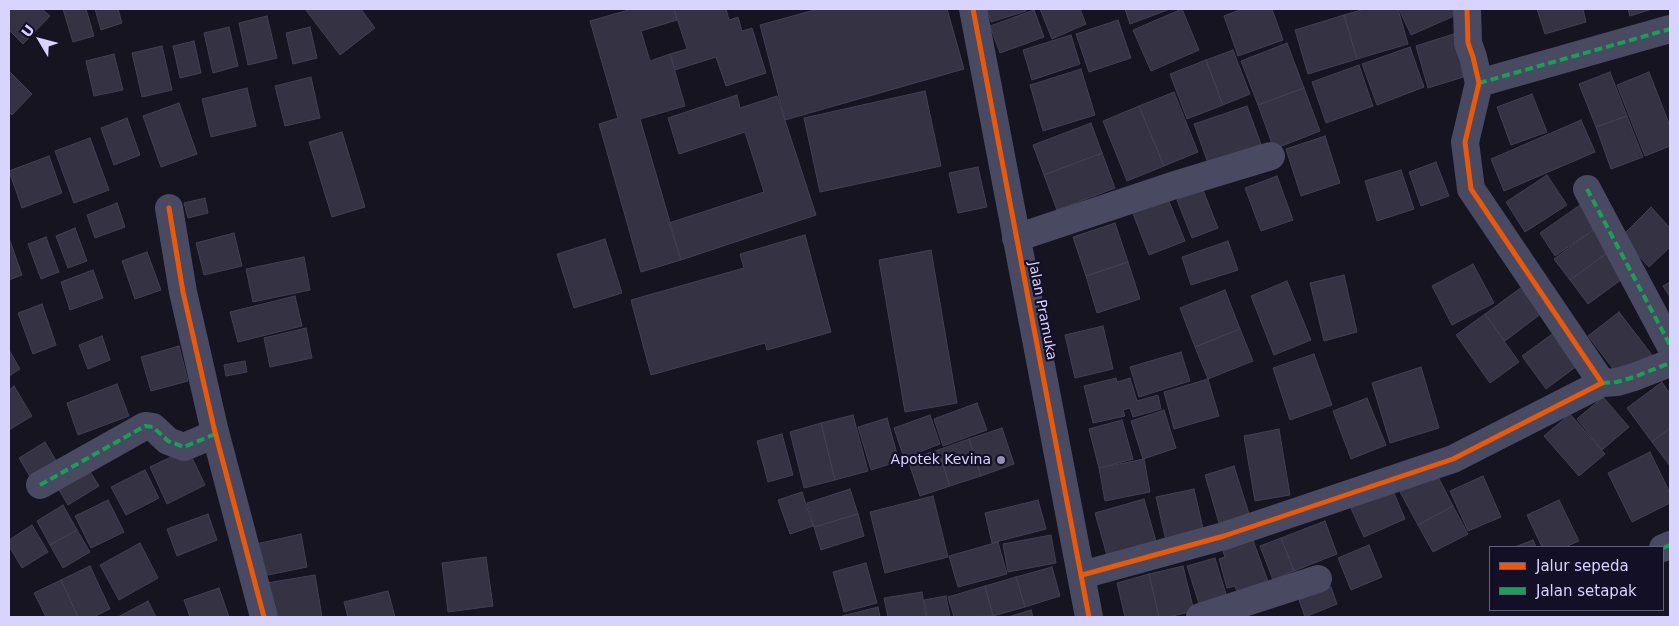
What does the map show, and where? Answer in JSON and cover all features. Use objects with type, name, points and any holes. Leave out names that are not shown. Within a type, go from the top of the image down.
[{"type":"street","name":"Jalan Pramuka","points":[[973,9],[1089,617]]},
{"type":"street","points":[[1467,9],[1468,43],[1479,83],[1465,142],[1471,190],[1602,383]]},
{"type":"street","points":[[1479,83],[1670,29]]},
{"type":"street","points":[[1016,238],[1172,186],[1271,156]]},
{"type":"street","points":[[1587,189],[1670,345]]},
{"type":"street","points":[[169,208],[182,292],[216,434],[264,617]]},
{"type":"street","points":[[1082,575],[1224,536],[1453,459],[1602,383],[1617,382],[1634,377],[1670,363]]},
{"type":"street","points":[[40,485],[144,426],[153,427],[168,441],[184,447],[216,434]]},
{"type":"street","points":[[1200,617],[1318,579]]},
{"type":"building","points":[[9,9],[42,9],[50,16],[23,44],[9,30]]},
{"type":"building","points":[[63,9],[86,9],[94,36],[73,42]]},
{"type":"building","points":[[95,9],[118,9],[122,23],[101,30]]},
{"type":"building","points":[[305,9],[361,9],[375,28],[340,55]]},
{"type":"building","points":[[632,9],[674,9],[677,20],[641,31],[650,61],[670,54],[685,106],[640,119],[681,260],[641,272],[599,124],[618,118],[590,21]]},
{"type":"building","points":[[674,9],[726,9],[729,20],[738,17],[742,31],[752,28],[766,73],[726,86],[716,57],[675,70],[670,54],[687,49]]},
{"type":"building","points":[[818,9],[947,9],[964,69],[785,120],[760,25]]},
{"type":"building","points":[[987,9],[1026,9],[1026,11],[991,22]]},
{"type":"building","points":[[1040,9],[1080,9],[1086,24],[1052,39]]},
{"type":"building","points":[[1125,9],[1170,9],[1130,24]]},
{"type":"building","points":[[1182,9],[1199,50],[1151,71],[1133,30]]},
{"type":"building","points":[[1242,9],[1272,9],[1283,40],[1238,56],[1224,16]]},
{"type":"building","points":[[1365,9],[1398,9],[1408,44],[1357,59],[1344,15]]},
{"type":"building","points":[[1399,9],[1459,9],[1461,13],[1411,35]]},
{"type":"building","points":[[1537,9],[1583,9],[1586,22],[1545,34]]},
{"type":"building","points":[[1628,9],[1652,9],[1630,16]]},
{"type":"building","points":[[1034,10],[1044,37],[1000,53],[990,26]]},
{"type":"building","points":[[1344,15],[1357,59],[1308,74],[1295,30]]},
{"type":"building","points":[[267,16],[277,58],[248,65],[239,23]]},
{"type":"building","points":[[1118,20],[1131,58],[1089,72],[1076,34]]},
{"type":"building","points":[[229,27],[238,66],[213,73],[204,33]]},
{"type":"building","points":[[310,27],[317,58],[293,64],[286,33]]},
{"type":"building","points":[[1460,32],[1473,74],[1428,88],[1416,46]]},
{"type":"building","points":[[1071,35],[1080,64],[1032,80],[1023,50]]},
{"type":"building","points":[[194,41],[201,73],[180,78],[173,46]]},
{"type":"building","points":[[1287,43],[1304,88],[1258,105],[1241,61]]},
{"type":"building","points":[[162,46],[172,90],[142,97],[132,53]]},
{"type":"building","points":[[1410,47],[1424,87],[1377,105],[1362,64]]},
{"type":"building","points":[[1233,50],[1250,94],[1223,105],[1206,60]]},
{"type":"building","points":[[114,54],[123,90],[94,96],[86,61]]},
{"type":"building","points":[[1206,60],[1223,105],[1187,119],[1170,74]]},
{"type":"building","points":[[1359,65],[1373,106],[1326,123],[1312,82]]},
{"type":"building","points":[[1081,69],[1095,115],[1043,131],[1030,85]]},
{"type":"building","points":[[9,71],[32,94],[12,115],[9,112]]},
{"type":"building","points":[[1610,72],[1627,116],[1596,127],[1579,84]]},
{"type":"building","points":[[1649,72],[1670,126],[1670,146],[1645,156],[1617,85]]},
{"type":"building","points":[[311,77],[320,118],[285,126],[275,86]]},
{"type":"building","points":[[247,88],[256,126],[211,137],[202,99]]},
{"type":"building","points":[[1304,88],[1320,131],[1274,149],[1258,105]]},
{"type":"building","points":[[925,91],[941,166],[820,192],[804,118]]},
{"type":"building","points":[[1174,92],[1198,152],[1164,166],[1139,106]]},
{"type":"building","points":[[1532,94],[1547,132],[1511,145],[1497,107]]},
{"type":"building","points":[[737,95],[740,108],[777,96],[816,215],[681,260],[669,223],[764,192],[745,132],[679,154],[668,118]]},
{"type":"building","points":[[179,103],[197,154],[161,167],[143,116]]},
{"type":"building","points":[[1139,106],[1164,166],[1127,181],[1103,121]]},
{"type":"building","points":[[1247,106],[1261,144],[1208,163],[1194,124]]},
{"type":"building","points":[[1627,116],[1643,157],[1611,169],[1596,127]]},
{"type":"building","points":[[127,118],[140,155],[114,165],[101,128]]},
{"type":"building","points":[[1581,120],[1595,152],[1504,191],[1491,159]]},
{"type":"building","points":[[1091,123],[1102,153],[1044,175],[1033,145]]},
{"type":"building","points":[[342,132],[365,207],[332,217],[309,142]]},
{"type":"building","points":[[1325,136],[1340,183],[1301,196],[1286,149]]},
{"type":"building","points":[[90,138],[109,190],[74,203],[55,151]]},
{"type":"building","points":[[1102,153],[1115,188],[1057,210],[1044,175]]},
{"type":"building","points":[[49,156],[62,193],[22,208],[9,171]]},
{"type":"building","points":[[1436,162],[1449,196],[1421,206],[1409,172]]},
{"type":"building","points":[[978,167],[987,207],[958,213],[949,173]]},
{"type":"building","points":[[1401,170],[1414,209],[1377,221],[1365,181]]},
{"type":"building","points":[[1547,175],[1567,205],[1525,232],[1506,202]]},
{"type":"building","points":[[1277,176],[1293,220],[1261,231],[1245,188]]},
{"type":"building","points":[[1203,190],[1218,228],[1192,238],[1177,200]]},
{"type":"building","points":[[1165,191],[1185,241],[1149,255],[1130,206]]},
{"type":"building","points":[[205,198],[208,213],[188,218],[184,203]]},
{"type":"building","points":[[117,203],[125,227],[95,238],[87,215]]},
{"type":"building","points":[[1580,205],[1596,228],[1555,256],[1540,233]]},
{"type":"building","points":[[1651,207],[1670,228],[1670,247],[1649,267],[1621,237]]},
{"type":"building","points":[[1115,223],[1128,262],[1086,276],[1073,237]]},
{"type":"building","points":[[75,228],[87,261],[68,268],[56,236]]},
{"type":"building","points":[[1596,228],[1611,250],[1570,280],[1554,259]]},
{"type":"building","points":[[234,233],[242,266],[204,275],[196,243]]},
{"type":"building","points":[[805,235],[831,332],[767,350],[765,343],[651,375],[631,300],[744,268],[740,254]]},
{"type":"building","points":[[46,237],[59,272],[41,279],[28,244]]},
{"type":"building","points":[[9,238],[22,275],[9,280]]},
{"type":"building","points":[[605,239],[622,293],[574,308],[557,254]]},
{"type":"building","points":[[1228,241],[1238,270],[1191,285],[1182,257]]},
{"type":"building","points":[[931,250],[957,403],[905,412],[879,260]]},
{"type":"building","points":[[1611,250],[1629,274],[1588,304],[1570,280]]},
{"type":"building","points":[[147,252],[161,290],[135,299],[122,261]]},
{"type":"building","points":[[304,257],[310,290],[253,302],[246,269]]},
{"type":"building","points":[[1128,262],[1140,299],[1097,313],[1086,276]]},
{"type":"building","points":[[1473,264],[1494,303],[1452,325],[1432,286]]},
{"type":"building","points":[[93,270],[103,298],[70,310],[61,282]]},
{"type":"building","points":[[1344,275],[1357,332],[1324,341],[1310,283]]},
{"type":"building","points":[[1287,281],[1311,340],[1274,355],[1251,296]]},
{"type":"building","points":[[1670,282],[1670,297],[1663,286]]},
{"type":"building","points":[[1522,287],[1542,313],[1505,341],[1485,314]]},
{"type":"building","points":[[1225,290],[1240,329],[1195,347],[1180,308]]},
{"type":"building","points":[[295,296],[302,326],[238,342],[230,312]]},
{"type":"building","points":[[42,304],[56,345],[33,354],[18,313]]},
{"type":"building","points":[[1619,312],[1652,355],[1621,379],[1588,336]]},
{"type":"building","points":[[1485,314],[1519,362],[1490,383],[1456,335]]},
{"type":"building","points":[[1103,326],[1113,369],[1075,378],[1065,335]]},
{"type":"building","points":[[1562,327],[1585,360],[1546,389],[1522,356]]},
{"type":"building","points":[[306,328],[312,358],[270,367],[264,338]]},
{"type":"building","points":[[1240,329],[1253,361],[1208,379],[1195,347]]},
{"type":"building","points":[[102,336],[110,360],[88,369],[79,345]]},
{"type":"building","points":[[179,346],[188,381],[151,391],[141,357]]},
{"type":"building","points":[[9,350],[20,369],[9,376]]},
{"type":"building","points":[[1181,352],[1190,381],[1139,397],[1130,367]]},
{"type":"building","points":[[1314,354],[1332,405],[1290,420],[1273,368]]},
{"type":"building","points":[[245,361],[247,372],[226,376],[224,365]]},
{"type":"building","points":[[1421,367],[1439,428],[1390,443],[1372,383]]},
{"type":"building","points":[[1116,378],[1117,382],[1130,378],[1137,401],[1158,395],[1161,409],[1133,417],[1130,408],[1123,410],[1125,416],[1093,423],[1084,386]]},
{"type":"building","points":[[1208,379],[1219,416],[1174,429],[1164,392]]},
{"type":"building","points":[[1662,382],[1670,394],[1670,428],[1652,442],[1627,408]]},
{"type":"building","points":[[117,384],[129,416],[78,435],[67,403]]},
{"type":"building","points":[[14,386],[32,416],[9,430],[9,390]]},
{"type":"building","points":[[1603,397],[1629,427],[1602,450],[1577,419]]},
{"type":"building","points":[[1367,398],[1386,445],[1351,459],[1333,411]]},
{"type":"building","points":[[977,403],[987,430],[943,446],[934,419]]},
{"type":"building","points":[[1164,410],[1176,448],[1143,459],[1131,421]]},
{"type":"building","points":[[1570,414],[1605,454],[1579,476],[1544,436]]},
{"type":"building","points":[[853,415],[868,471],[835,480],[821,423]]},
{"type":"building","points":[[930,415],[940,444],[904,458],[894,428]]},
{"type":"building","points":[[887,418],[899,461],[871,470],[858,427]]},
{"type":"building","points":[[1122,420],[1133,459],[1099,468],[1089,429]]},
{"type":"building","points":[[821,423],[835,480],[804,488],[790,432]]},
{"type":"building","points":[[1002,428],[1014,464],[981,476],[969,439]]},
{"type":"building","points":[[1670,428],[1670,466],[1652,442]]},
{"type":"building","points":[[1279,429],[1290,495],[1255,501],[1244,436]]},
{"type":"building","points":[[782,434],[793,475],[768,482],[757,441]]},
{"type":"building","points":[[969,439],[981,476],[950,486],[938,450]]},
{"type":"building","points":[[45,442],[58,464],[32,480],[19,458]]},
{"type":"building","points":[[188,449],[205,485],[167,504],[150,467]]},
{"type":"building","points":[[938,450],[950,486],[920,496],[908,460]]},
{"type":"building","points":[[1650,452],[1670,493],[1670,503],[1632,522],[1608,473]]},
{"type":"building","points":[[1144,459],[1150,492],[1105,501],[1099,468]]},
{"type":"building","points":[[84,462],[99,486],[68,505],[53,480]]},
{"type":"building","points":[[1234,466],[1249,514],[1219,523],[1205,475]]},
{"type":"building","points":[[145,470],[159,498],[126,515],[111,487]]},
{"type":"building","points":[[1436,473],[1453,506],[1418,525],[1400,492]]},
{"type":"building","points":[[1483,476],[1501,517],[1468,531],[1450,491]]},
{"type":"building","points":[[1391,486],[1405,519],[1364,537],[1349,504]]},
{"type":"building","points":[[850,489],[858,514],[814,527],[807,503]]},
{"type":"building","points":[[1194,489],[1204,533],[1166,541],[1156,497]]},
{"type":"building","points":[[802,492],[813,526],[790,534],[778,500]]},
{"type":"building","points":[[933,496],[948,557],[885,573],[870,512]]},
{"type":"building","points":[[1144,499],[1157,545],[1108,559],[1095,513]]},
{"type":"building","points":[[108,500],[124,532],[91,548],[75,516]]},
{"type":"building","points":[[1038,500],[1046,529],[992,543],[985,513]]},
{"type":"building","points":[[1559,500],[1579,541],[1567,546],[1542,546],[1527,515]]},
{"type":"building","points":[[63,505],[77,530],[50,545],[37,521]]},
{"type":"building","points":[[1453,506],[1468,534],[1433,552],[1418,525]]},
{"type":"building","points":[[208,514],[217,540],[177,556],[167,529]]},
{"type":"building","points":[[858,514],[864,536],[821,550],[814,527]]},
{"type":"building","points":[[1325,521],[1337,554],[1294,571],[1281,538]]},
{"type":"building","points":[[32,525],[48,552],[22,568],[9,546],[9,540]]},
{"type":"building","points":[[77,530],[90,552],[63,568],[50,545]]},
{"type":"building","points":[[301,534],[307,567],[263,576],[256,544]]},
{"type":"building","points":[[1051,535],[1056,563],[1008,572],[1003,544]]},
{"type":"building","points":[[1281,538],[1294,571],[1273,580],[1260,546]]},
{"type":"building","points":[[1253,540],[1270,587],[1239,598],[1235,586],[1227,588],[1219,559],[1225,557],[1223,551]]},
{"type":"building","points":[[1533,540],[1536,546],[1518,546]]},
{"type":"building","points":[[998,542],[1007,574],[958,587],[949,556]]},
{"type":"building","points":[[140,543],[158,578],[119,600],[100,565]]},
{"type":"building","points":[[1369,545],[1382,577],[1351,590],[1338,558]]},
{"type":"building","points":[[486,557],[493,606],[448,612],[442,563]]},
{"type":"building","points":[[1215,558],[1229,604],[1202,613],[1187,566]]},
{"type":"building","points":[[866,563],[877,603],[844,612],[833,572]]},
{"type":"building","points":[[90,566],[110,609],[93,617],[78,617],[61,580]]},
{"type":"building","points":[[1183,566],[1194,611],[1168,617],[1159,617],[1149,574]]},
{"type":"building","points":[[1052,567],[1060,596],[1025,607],[1016,577]]},
{"type":"building","points":[[1149,574],[1159,617],[1125,617],[1117,583]]},
{"type":"building","points":[[315,575],[322,617],[272,617],[267,583]]},
{"type":"building","points":[[1016,577],[1025,607],[993,616],[985,586]]},
{"type":"building","points":[[61,580],[78,617],[46,617],[34,593]]},
{"type":"building","points":[[985,586],[993,616],[954,617],[948,597]]},
{"type":"building","points":[[1331,587],[1337,604],[1305,617],[1299,600]]},
{"type":"building","points":[[219,588],[229,617],[190,617],[184,600]]},
{"type":"building","points":[[388,591],[395,617],[348,617],[344,602]]},
{"type":"building","points":[[922,592],[926,617],[888,617],[884,598]]},
{"type":"building","points":[[946,596],[950,617],[927,617],[924,600]]},
{"type":"building","points":[[148,601],[156,617],[118,617]]},
{"type":"building","points":[[878,607],[880,617],[842,616]]},
{"type":"building","points":[[1031,610],[1033,617],[1008,617]]},
{"type":"marked path","points":[[1479,83],[1670,29]]},
{"type":"marked path","points":[[1587,189],[1670,345]]},
{"type":"marked path","points":[[1602,383],[1617,382],[1670,363]]},
{"type":"marked path","points":[[40,485],[145,426],[153,427],[168,441],[184,447],[215,434]]},
{"type":"marked path","points":[[1664,548],[1670,545]]},
{"type":"cycle path","points":[[973,9],[1089,617]]},
{"type":"cycle path","points":[[1082,575],[1224,536],[1453,459],[1602,383],[1471,189],[1465,142],[1479,83],[1468,43],[1467,9]]},
{"type":"cycle path","points":[[169,208],[183,292],[214,428],[264,617]]},
{"type":"place","name":"Apotek Kevina","points":[[1001,460]]}]
